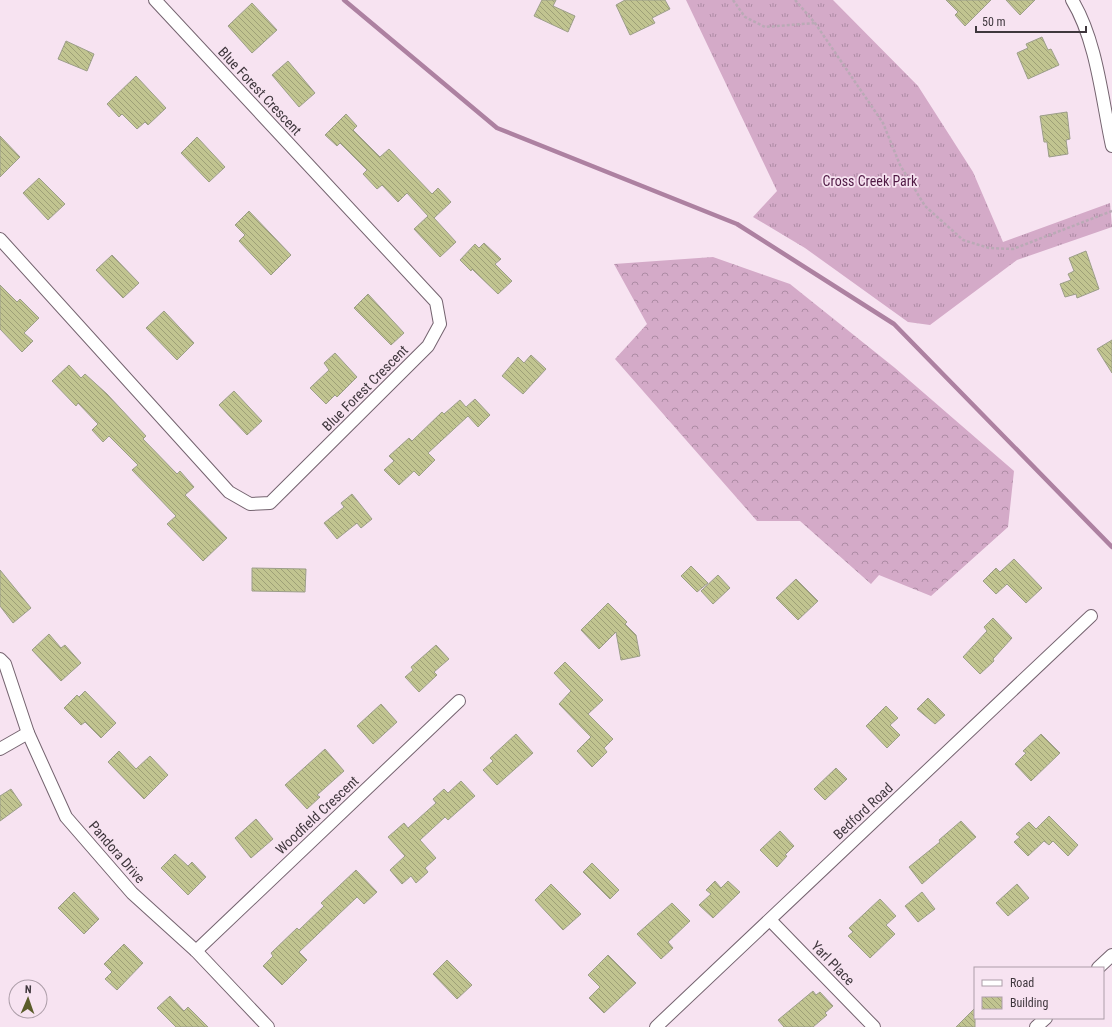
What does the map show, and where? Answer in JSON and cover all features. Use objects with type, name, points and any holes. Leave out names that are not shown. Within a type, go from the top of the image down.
[{"type":"street","name":"Blue Forest Crescent","points":[[0,239],[229,492],[250,504],[270,503],[428,346],[440,324],[436,302],[155,0]]},
{"type":"street","points":[[1072,0],[1077,9],[1093,54],[1112,146]]},
{"type":"street","name":"Bedford Road","points":[[656,1027],[1091,616]]},
{"type":"street","name":"Pandora Drive","points":[[0,659],[4,664],[28,733],[66,817],[132,893],[196,951],[268,1027]]},
{"type":"street","name":"Woodfield Crescent","points":[[196,951],[459,701]]},
{"type":"street","points":[[0,749],[28,733]]},
{"type":"street","name":"Yarl Place","points":[[770,920],[874,1027]]},
{"type":"street","points":[[1099,967],[1112,955]]},
{"type":"street","points":[[1036,1027],[1045,1019]]},
{"type":"path","points":[[733,0],[745,16],[765,27],[815,23]]},
{"type":"path","points":[[795,0],[815,23],[883,123],[900,165],[924,206],[963,240],[989,248],[1013,249],[1112,211]]},
{"type":"green space","name":"Cross Creek Park","points":[[686,0],[833,0],[918,86],[973,172],[1003,242],[1110,203],[1112,227],[1017,260],[930,325],[908,322],[805,248],[753,217],[777,191]]},
{"type":"green space","points":[[713,257],[790,284],[895,368],[1014,471],[1008,527],[931,596],[879,575],[871,584],[800,521],[757,521],[615,359],[647,324],[614,264]]},
{"type":"building","points":[[542,0],[556,0],[553,6],[575,16],[568,32],[534,16]]},
{"type":"building","points":[[625,0],[665,0],[670,9],[652,18],[655,23],[630,35],[616,5]]},
{"type":"building","points":[[946,0],[991,0],[965,26],[955,15],[958,12]]},
{"type":"building","points":[[1006,0],[1035,0],[1020,15]]},
{"type":"building","points":[[252,3],[277,30],[252,53],[228,26]]},
{"type":"building","points":[[1042,37],[1048,50],[1051,49],[1059,65],[1028,79],[1017,53],[1028,48],[1026,44]]},
{"type":"building","points":[[66,41],[94,54],[87,71],[58,59]]},
{"type":"building","points":[[288,61],[315,93],[299,107],[272,75]]},
{"type":"building","points":[[136,76],[166,108],[148,125],[145,122],[137,129],[122,114],[119,117],[107,104]]},
{"type":"building","points":[[1067,112],[1070,139],[1066,140],[1068,154],[1049,157],[1047,142],[1044,142],[1040,116]]},
{"type":"building","points":[[346,114],[357,126],[353,130],[380,157],[389,149],[432,194],[438,188],[451,202],[434,218],[456,242],[440,257],[414,229],[428,216],[407,193],[398,202],[382,185],[377,189],[363,174],[367,170],[340,143],[337,146],[325,135]]},
{"type":"building","points":[[0,136],[20,157],[0,177]]},
{"type":"building","points":[[197,137],[225,167],[209,182],[181,153]]},
{"type":"building","points":[[39,178],[65,204],[48,220],[23,193]]},
{"type":"building","points":[[249,211],[291,255],[271,275],[239,241],[245,235],[235,225]]},
{"type":"building","points":[[484,243],[501,259],[495,264],[512,281],[498,294],[472,269],[471,271],[460,260],[475,244],[479,248]]},
{"type":"building","points":[[1086,251],[1099,289],[1077,298],[1076,294],[1065,297],[1060,284],[1071,280],[1068,274],[1074,271],[1069,258]]},
{"type":"building","points":[[112,255],[139,283],[123,298],[96,270]]},
{"type":"building","points":[[0,285],[17,302],[20,299],[39,318],[24,333],[33,341],[22,352],[0,329]]},
{"type":"building","points":[[368,294],[404,333],[391,345],[354,308]]},
{"type":"building","points":[[164,311],[194,343],[177,360],[146,328]]},
{"type":"building","points":[[1112,340],[1112,373],[1097,349]]},
{"type":"building","points":[[335,353],[357,377],[337,397],[335,395],[326,404],[310,388],[329,370],[324,363]]},
{"type":"building","points":[[531,355],[546,369],[523,394],[502,376],[518,357],[524,363]]},
{"type":"building","points":[[69,365],[81,378],[85,374],[107,394],[146,436],[143,439],[177,474],[180,471],[194,487],[185,495],[227,538],[203,561],[167,524],[176,516],[132,470],[138,465],[109,436],[103,442],[92,430],[98,424],[78,403],[76,406],[52,381]]},
{"type":"building","points":[[234,391],[262,421],[247,435],[219,405]]},
{"type":"building","points":[[475,399],[490,415],[478,427],[468,416],[428,453],[435,460],[419,476],[414,471],[399,485],[384,470],[394,461],[389,456],[409,438],[412,441],[442,412],[444,414],[460,400],[466,407]]},
{"type":"building","points":[[352,494],[372,519],[361,528],[357,523],[337,539],[324,523],[344,507],[341,503]]},
{"type":"building","points":[[1014,559],[1042,588],[1026,603],[1007,584],[996,594],[983,581],[996,568],[1000,572]]},
{"type":"building","points":[[691,566],[708,583],[697,592],[681,576]]},
{"type":"building","points":[[252,568],[306,569],[305,592],[252,591]]},
{"type":"building","points":[[0,570],[31,608],[13,623],[0,606]]},
{"type":"building","points":[[718,575],[730,588],[713,604],[701,591]]},
{"type":"building","points":[[796,579],[818,601],[798,620],[776,598]]},
{"type":"building","points":[[608,603],[627,622],[625,624],[636,635],[640,656],[621,660],[616,632],[599,649],[581,630]]},
{"type":"building","points":[[993,618],[1012,638],[993,659],[994,661],[980,674],[963,657],[987,631],[984,627]]},
{"type":"building","points":[[49,634],[61,648],[65,645],[81,663],[61,681],[32,650]]},
{"type":"building","points":[[436,645],[449,659],[434,672],[437,675],[419,692],[405,677],[413,670],[411,667]]},
{"type":"building","points":[[565,662],[603,700],[588,714],[613,739],[604,748],[607,752],[592,767],[577,751],[591,737],[559,704],[571,691],[554,673]]},
{"type":"building","points":[[85,691],[116,723],[101,738],[85,722],[81,725],[64,708],[77,695],[79,697]]},
{"type":"building","points":[[928,698],[945,715],[935,724],[917,709]]},
{"type":"building","points":[[381,704],[397,722],[373,744],[357,726]]},
{"type":"building","points":[[886,706],[898,718],[890,725],[900,735],[887,748],[866,726]]},
{"type":"building","points":[[516,734],[533,753],[497,785],[483,770],[493,761],[490,758]]},
{"type":"building","points":[[1041,734],[1060,753],[1031,781],[1015,764],[1026,753],[1023,751]]},
{"type":"building","points":[[325,749],[344,771],[317,795],[320,797],[307,809],[285,785]]},
{"type":"building","points":[[119,751],[136,769],[150,756],[168,775],[144,799],[108,762]]},
{"type":"building","points":[[836,768],[847,779],[825,800],[814,789]]},
{"type":"building","points":[[461,781],[475,796],[448,820],[445,817],[420,840],[436,858],[425,868],[428,872],[416,883],[411,876],[402,884],[390,870],[405,856],[388,837],[404,823],[408,828],[436,803],[433,799],[444,789],[448,793]]},
{"type":"building","points":[[11,789],[22,805],[0,821],[0,796]]},
{"type":"building","points":[[1049,816],[1078,845],[1068,856],[1053,841],[1049,845],[1044,841],[1028,856],[1014,842],[1020,837],[1016,834],[1029,822],[1036,829]]},
{"type":"building","points":[[256,819],[273,839],[251,858],[235,838]]},
{"type":"building","points":[[961,821],[976,837],[922,884],[909,867],[940,842],[939,840]]},
{"type":"building","points":[[780,831],[794,846],[785,855],[787,856],[777,867],[760,850]]},
{"type":"building","points":[[175,854],[188,866],[192,862],[206,877],[188,895],[161,868]]},
{"type":"building","points":[[592,863],[619,890],[610,899],[583,872]]},
{"type":"building","points":[[356,870],[377,892],[364,904],[357,897],[299,952],[307,960],[282,985],[263,966],[273,956],[271,953],[297,928],[299,930],[324,906],[321,903]]},
{"type":"building","points":[[715,881],[721,888],[728,881],[740,892],[713,918],[699,905],[711,894],[706,890]]},
{"type":"building","points":[[551,884],[581,914],[563,930],[535,900]]},
{"type":"building","points":[[1017,884],[1029,898],[1008,916],[996,903]]},
{"type":"building","points":[[74,892],[99,919],[84,934],[58,908]]},
{"type":"building","points":[[922,892],[935,909],[918,922],[905,906]]},
{"type":"building","points":[[880,899],[896,916],[886,925],[895,934],[870,958],[848,936],[853,932],[849,928]]},
{"type":"building","points":[[672,903],[690,921],[668,942],[673,948],[661,959],[637,934]]},
{"type":"building","points":[[124,944],[143,963],[117,990],[105,979],[112,972],[104,964]]},
{"type":"building","points":[[608,955],[636,983],[604,1013],[589,998],[600,987],[588,975]]},
{"type":"building","points":[[447,960],[472,985],[457,999],[433,974]]},
{"type":"building","points":[[813,991],[816,995],[820,992],[833,1006],[825,1013],[827,1015],[813,1027],[784,1027],[778,1020]]},
{"type":"building","points":[[170,996],[184,1011],[188,1007],[208,1027],[176,1027],[157,1008]]},
{"type":"building","points":[[974,1009],[975,1027],[956,1027]]},
{"type":"waterway","points":[[344,0],[497,128],[737,224],[894,324],[1112,547]]}]
